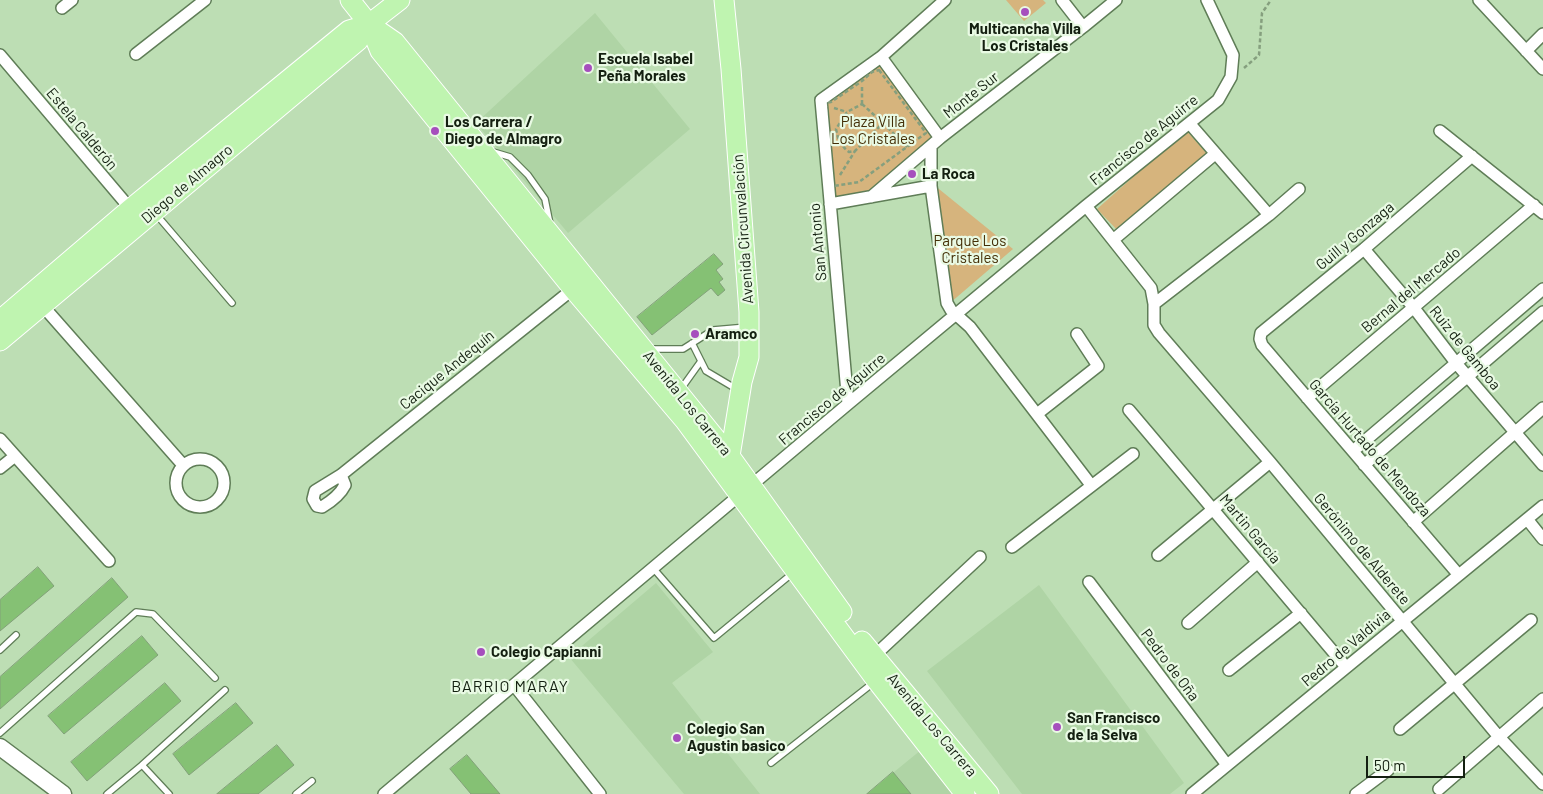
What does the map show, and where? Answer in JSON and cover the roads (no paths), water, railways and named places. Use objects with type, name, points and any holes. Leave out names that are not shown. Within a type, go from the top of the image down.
[{"type":"main road","name":"Avenida Los Carrera","points":[[350,0],[369,24],[380,51],[573,289],[745,490],[874,656],[989,794]]},
{"type":"main road","name":"Diego de Almagro","points":[[0,341],[349,30],[369,24],[400,0]]},
{"type":"main road","name":"Avenida Circunvalación","points":[[724,0],[734,107],[749,327],[749,357],[740,391],[730,456]]},
{"type":"main road","name":"Avenida Los Carrera","points":[[369,24],[395,42],[730,456],[745,490],[796,571],[876,680],[965,794]]},
{"type":"main road","name":"Diego de Almagro","points":[[0,320],[142,214]]},
{"type":"street","points":[[62,8],[72,0]]},
{"type":"street","points":[[136,54],[206,0]]},
{"type":"street","points":[[940,138],[881,56],[945,0]]},
{"type":"street","points":[[1062,0],[1083,27]]},
{"type":"street","name":"Monte Sur","points":[[871,197],[940,138],[1116,0]]},
{"type":"street","name":"Francisco de Aguirre","points":[[384,794],[848,404],[1086,206],[1218,100],[1231,77],[1233,55],[1207,0]]},
{"type":"street","points":[[1479,0],[1543,69]]},
{"type":"street","points":[[1526,51],[1543,34]]},
{"type":"street","name":"Estela Calderón","points":[[0,55],[142,214]]},
{"type":"street","name":"San Antonio","points":[[848,404],[821,100],[881,56]]},
{"type":"street","points":[[1190,124],[1269,215]]},
{"type":"street","points":[[1440,131],[1543,213]]},
{"type":"street","points":[[931,147],[931,186],[947,303],[970,327],[1091,485]]},
{"type":"street","points":[[1113,240],[1215,154]]},
{"type":"street","name":"Guill y Gonzaga","points":[[1260,339],[1261,333],[1364,249],[1472,156]]},
{"type":"street","points":[[830,204],[931,186]]},
{"type":"street","points":[[1086,206],[1146,280],[1154,304],[1269,215],[1299,189]]},
{"type":"street","name":"Bernal del Mercado","points":[[1307,398],[1534,205]]},
{"type":"street","name":"Ruiz de Gamboa","points":[[1364,249],[1414,308],[1456,363],[1543,466]]},
{"type":"street","name":"Cacique Andequín","points":[[341,475],[573,289]]},
{"type":"street","points":[[1353,451],[1543,289]]},
{"type":"street","name":"Gerónimo de Alderete","points":[[1154,304],[1154,325],[1159,333],[1403,620],[1499,737],[1543,784]]},
{"type":"street","points":[[42,305],[183,465]]},
{"type":"street","points":[[1364,465],[1543,312]]},
{"type":"street","points":[[1037,414],[1098,366],[1077,334]]},
{"type":"street","name":"García Hurtado de Mendoza","points":[[1260,339],[1262,345],[1458,574]]},
{"type":"street","points":[[1413,522],[1543,408]]},
{"type":"street","name":"Martin García","points":[[1129,410],[1346,667]]},
{"type":"street","points":[[0,440],[109,561]]},
{"type":"street","points":[[1012,547],[1133,454]]},
{"type":"street","points":[[0,468],[15,456]]},
{"type":"street","points":[[199,459],[208,460],[215,464],[223,475],[224,487],[220,497],[211,504],[199,507],[187,503],[181,498],[177,490],[176,479],[183,465],[191,460],[199,459]]},
{"type":"street","points":[[1158,555],[1270,462]]},
{"type":"street","name":"Pedro de Valdivia","points":[[1192,794],[1543,506]]},
{"type":"street","points":[[1527,519],[1543,539]]},
{"type":"street","points":[[874,656],[980,557]]},
{"type":"street","points":[[1188,624],[1258,562]]},
{"type":"street","name":"Pedro de Oña","points":[[1089,582],[1227,766]]},
{"type":"street","points":[[1229,670],[1301,613]]},
{"type":"street","points":[[1400,729],[1531,620]]},
{"type":"street","points":[[514,686],[600,794]]},
{"type":"street","points":[[1439,789],[1543,699]]},
{"type":"street","points":[[0,747],[62,794]]},
{"type":"street","points":[[1356,794],[1388,770]]},
{"type":"street","points":[[1540,794],[1543,791]]},
{"type":"lane","points":[[142,214],[232,302]]},
{"type":"lane","points":[[644,349],[683,349],[713,330],[749,327]]},
{"type":"lane","points":[[692,343],[706,371],[740,391]]},
{"type":"lane","points":[[679,392],[701,361]]},
{"type":"lane","points":[[653,568],[714,638],[796,571]]},
{"type":"lane","points":[[0,733],[136,612],[154,614],[215,678]]},
{"type":"lane","points":[[0,650],[16,636]]},
{"type":"lane","points":[[771,763],[876,680]]},
{"type":"lane","points":[[107,794],[142,765],[224,690]]},
{"type":"lane","points":[[142,765],[170,794]]},
{"type":"lane","points":[[296,794],[312,781]]},
{"type":"place","name":"Multicancha Villa Los Cristales","points":[[1025,12]]},
{"type":"place","name":"Escuela Isabel Peña Morales","points":[[588,68]]},
{"type":"place","name":"Los Carrera / Diego de Almagro","points":[[435,131]]},
{"type":"place","name":"La Roca","points":[[912,174]]},
{"type":"place","name":"Aramco","points":[[695,334]]},
{"type":"place","name":"Colegio Capianni","points":[[481,652]]},
{"type":"place","name":"San Francisco de la Selva","points":[[1057,727]]},
{"type":"place","name":"Colegio San Agustin basico","points":[[677,738]]},
{"type":"district","name":"BARRIO MARAY","points":[[510,687]]},
{"type":"park label","name":"Plaza Villa Los Cristales","points":[[873,130]]},
{"type":"park label","name":"Parque Los Cristales","points":[[970,250]]}]
